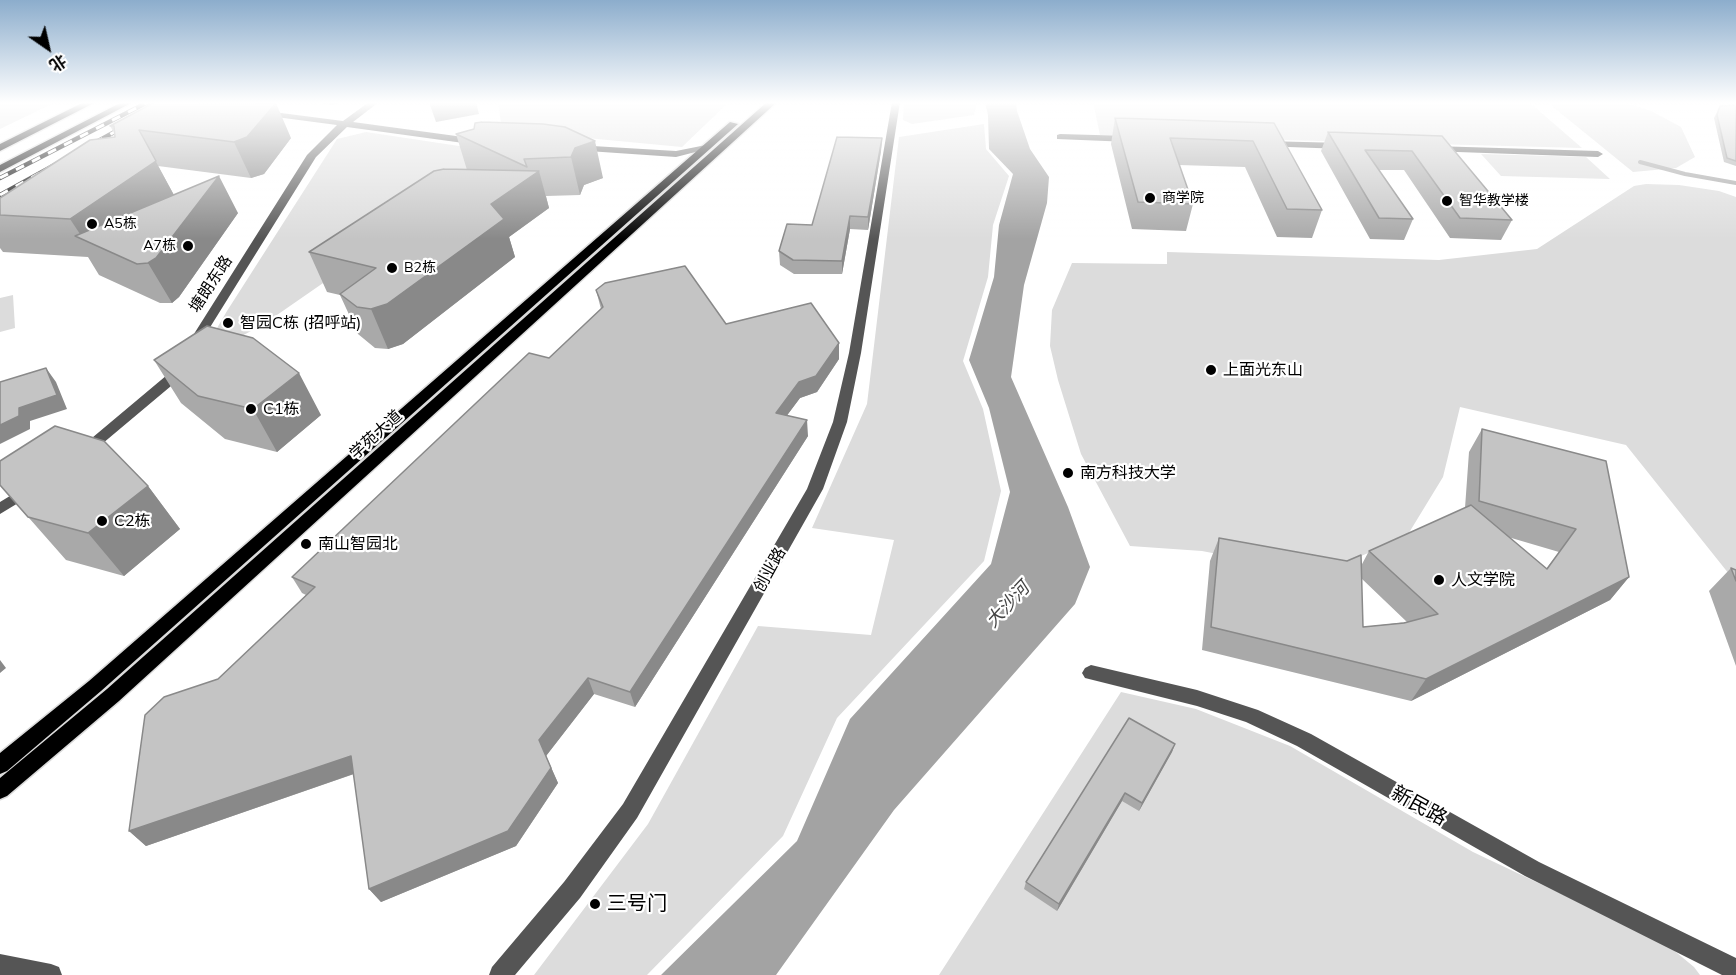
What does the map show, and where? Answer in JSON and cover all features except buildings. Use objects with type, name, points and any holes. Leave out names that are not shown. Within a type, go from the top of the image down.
[{"type":"main road","points":[[0,170],[43,148]]},
{"type":"main road","name":"学苑大道","points":[[0,765],[95,686],[706,148]]},
{"type":"main road","name":"学苑大道","points":[[0,789],[113,695],[722,148]]},
{"type":"street","name":"塘朗东路","points":[[77,457],[105,437],[172,378],[319,148]]},
{"type":"street","points":[[566,148],[676,154],[706,148]]},
{"type":"street","name":"创业路","points":[[500,975],[572,890],[630,811],[815,489],[840,422],[855,353],[889,148]]},
{"type":"street","points":[[1419,149],[1598,154]]},
{"type":"street","points":[[676,154],[685,158],[688,164]]},
{"type":"street","points":[[0,509],[39,483]]},
{"type":"street","name":"新民路","points":[[1091,673],[1197,698],[1251,716],[1304,740],[1532,868],[1736,970]]},
{"type":"street","points":[[0,965],[51,975]]},
{"type":"shaded area","points":[[332,148],[469,148],[499,152],[453,193],[264,324],[199,359]]},
{"type":"shaded area","points":[[898,148],[986,148],[1009,176],[993,225],[988,277],[963,361],[983,409],[1001,491],[984,561],[837,718],[783,836],[647,975],[534,975],[648,824],[758,626],[871,635],[894,540],[812,528],[867,404]]},
{"type":"shaded area","points":[[1603,148],[1691,148],[1695,157],[1676,168],[1633,172]]},
{"type":"shaded area","points":[[1481,154],[1586,157],[1610,179],[1501,176]]},
{"type":"shaded area","points":[[1679,185],[1719,191],[1736,197],[1736,580],[1626,445],[1460,407],[1443,477],[1407,536],[1320,574],[1202,551],[1130,546],[1081,454],[1050,346],[1052,310],[1072,263],[1167,264],[1167,252],[1439,260],[1537,249],[1634,186]]},
{"type":"shaded area","points":[[13,295],[15,328],[0,332],[0,298]]},
{"type":"shaded area","points":[[1121,692],[1196,709],[1290,746],[1473,852],[1665,943],[1694,967],[1700,975],[939,975]]},
{"type":"water","name":"大沙河","points":[[1029,148],[1049,177],[1047,203],[1024,285],[1011,377],[1068,507],[1090,567],[1075,604],[894,810],[776,975],[661,975],[797,841],[850,719],[991,564],[1010,492],[989,408],[969,360],[994,277],[999,225],[1013,174],[989,149]]},
{"type":"waterway","points":[[1640,162],[1685,174],[1736,183]]},
{"type":"railway","points":[[0,178],[59,148]]},
{"type":"railway","points":[[0,195],[86,148]]},
{"type":"place","name":"商学院","points":[[1150,198]]},
{"type":"place","name":"智华教学楼","points":[[1447,201]]},
{"type":"place","name":"A5栋","points":[[92,224]]},
{"type":"place","name":"A7栋","points":[[188,246]]},
{"type":"place","name":"B2栋","points":[[392,268]]},
{"type":"place","name":"智园C栋 (招呼站)","points":[[228,323]]},
{"type":"place","name":"上面光东山","points":[[1211,370]]},
{"type":"place","name":"C1栋","points":[[251,409]]},
{"type":"place","name":"南方科技大学","points":[[1068,473]]},
{"type":"place","name":"C2栋","points":[[102,521]]},
{"type":"place","name":"南山智园北","points":[[306,544]]},
{"type":"place","name":"人文学院","points":[[1439,580]]},
{"type":"place","name":"三号门","points":[[595,904]]}]
